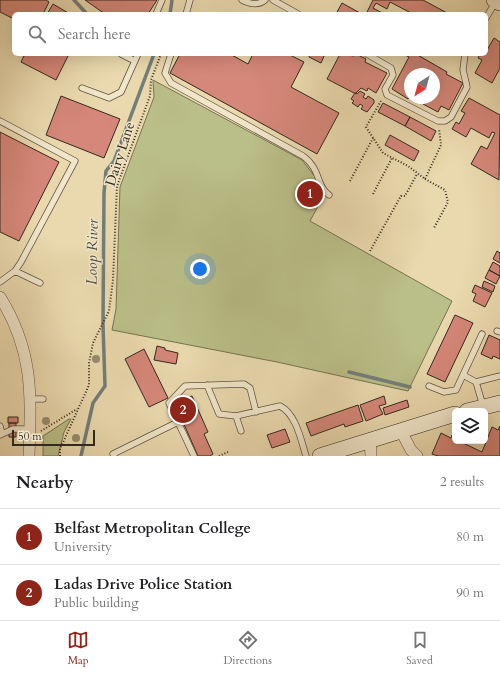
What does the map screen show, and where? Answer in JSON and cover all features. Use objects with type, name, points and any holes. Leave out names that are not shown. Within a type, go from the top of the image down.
[{"type":"street","points":[[0,297],[20,340],[27,364],[35,430],[29,456]]},
{"type":"street","points":[[477,408],[500,403]]},
{"type":"street","points":[[320,456],[370,439],[452,415]]},
{"type":"street","points":[[401,431],[411,450],[417,456]]},
{"type":"street","points":[[370,439],[371,456]]},
{"type":"lane","points":[[157,12],[162,0]]},
{"type":"lane","points":[[187,12],[190,0]]},
{"type":"lane","points":[[242,0],[251,4],[258,4],[265,0]]},
{"type":"lane","points":[[273,0],[294,12]]},
{"type":"lane","points":[[488,15],[497,1]]},
{"type":"lane","points":[[125,56],[135,61]]},
{"type":"lane","points":[[82,88],[109,98],[121,92],[137,56]]},
{"type":"lane","points":[[170,56],[165,73],[171,83],[303,156],[316,168],[324,191],[329,195]]},
{"type":"lane","points":[[370,56],[391,68],[393,75],[385,89],[387,95],[438,121],[445,121],[451,117],[467,87],[463,70],[465,56]]},
{"type":"lane","points":[[0,121],[75,161],[15,271],[0,282]]},
{"type":"lane","points":[[15,271],[40,283]]},
{"type":"lane","points":[[429,386],[444,392],[456,390],[482,334]]},
{"type":"lane","points":[[463,375],[476,382],[500,376]]},
{"type":"lane","points":[[476,382],[483,406]]},
{"type":"lane","points":[[194,456],[169,403],[185,386],[244,384],[250,388],[256,412]]},
{"type":"lane","points":[[207,385],[219,414],[236,416],[280,406],[286,409],[294,423],[306,456]]},
{"type":"lane","points":[[31,399],[43,399]]},
{"type":"lane","points":[[236,416],[242,432]]},
{"type":"lane","points":[[114,456],[113,454],[178,422]]},
{"type":"lane","points":[[0,426],[1,434],[13,430],[35,430]]},
{"type":"path","name":"Dairy Lane","points":[[78,409],[89,385],[89,363],[93,343],[110,311],[113,280],[117,186],[150,96],[151,80],[160,56]]},
{"type":"path","points":[[387,95],[382,98],[366,127],[383,153],[408,166],[417,174],[445,190],[448,202],[434,228]]},
{"type":"path","points":[[425,179],[441,145],[438,121]]},
{"type":"path","points":[[350,181],[373,138]]},
{"type":"path","points":[[373,194],[392,158]]},
{"type":"path","points":[[370,251],[400,196],[405,196],[417,174]]},
{"type":"path","points":[[35,430],[78,409]]},
{"type":"path","points":[[60,456],[60,449],[78,409]]},
{"type":"path","points":[[219,456],[228,452]]},
{"type":"green space","points":[[153,80],[302,160],[315,177],[322,199],[310,221],[452,301],[408,391],[277,362],[112,330],[116,309],[120,187],[154,97]]},
{"type":"green space","points":[[71,419],[64,432],[58,456],[43,456],[43,436]]},
{"type":"building","points":[[0,0],[46,0],[49,2],[44,12],[12,12],[12,18],[0,12]]},
{"type":"building","points":[[85,0],[157,0],[149,12],[102,12]]},
{"type":"building","points":[[373,0],[423,0],[445,12],[409,12],[390,2],[387,9],[376,3],[373,8],[380,12],[367,12]]},
{"type":"building","points":[[342,3],[358,12],[337,12]]},
{"type":"building","points":[[53,4],[67,12],[48,12]]},
{"type":"building","points":[[494,38],[500,42],[500,68],[492,83],[475,73],[482,60],[478,58],[479,56],[488,56],[488,48]]},
{"type":"building","points":[[24,56],[68,56],[56,80],[21,62]]},
{"type":"building","points":[[179,56],[234,56],[248,64],[252,56],[292,56],[304,62],[291,87],[339,113],[317,154],[170,73]]},
{"type":"building","points":[[309,56],[324,56],[321,63]]},
{"type":"building","points":[[339,56],[360,56],[366,59],[365,62],[387,73],[376,93],[368,88],[367,91],[361,88],[354,93],[327,79]]},
{"type":"building","points":[[407,56],[419,56],[447,72],[446,74],[463,83],[449,110],[441,106],[438,112],[423,104],[440,104],[440,68],[404,68],[404,96],[392,89],[409,57]]},
{"type":"building","points":[[360,91],[365,94],[363,97],[366,99],[368,96],[374,100],[374,103],[367,112],[361,109],[363,106],[360,104],[358,107],[352,103],[354,101],[351,99],[355,93],[357,94]]},
{"type":"building","points":[[61,96],[120,119],[104,158],[46,135]]},
{"type":"building","points":[[469,98],[500,115],[499,180],[471,164],[481,146],[487,149],[495,133],[492,132],[489,138],[471,128],[466,137],[452,129],[456,122],[459,124],[465,113],[461,111]]},
{"type":"building","points":[[383,103],[410,117],[405,126],[378,112]]},
{"type":"building","points":[[410,117],[436,131],[431,141],[405,126]]},
{"type":"building","points":[[0,132],[59,162],[19,241],[0,232]]},
{"type":"building","points":[[390,135],[419,151],[414,161],[385,145]]},
{"type":"building","points":[[497,251],[500,253],[500,263],[493,259]]},
{"type":"building","points":[[493,262],[500,266],[500,276],[489,270]]},
{"type":"building","points":[[489,270],[500,276],[496,284],[485,278]]},
{"type":"building","points":[[484,281],[495,286],[493,292],[482,287]]},
{"type":"building","points":[[475,285],[492,293],[485,307],[473,301],[476,294],[472,292]]},
{"type":"building","points":[[455,315],[473,323],[445,382],[427,374]]},
{"type":"building","points":[[489,335],[500,340],[500,359],[493,356],[492,359],[481,354]]},
{"type":"building","points":[[157,346],[165,348],[165,350],[178,353],[176,364],[154,360]]},
{"type":"building","points":[[144,349],[168,398],[149,407],[125,359]]},
{"type":"building","points":[[192,396],[208,432],[204,434],[213,454],[210,456],[198,456],[175,404]]},
{"type":"building","points":[[384,396],[386,404],[379,406],[383,414],[366,421],[360,405]]},
{"type":"building","points":[[407,400],[409,407],[385,415],[383,408]]},
{"type":"building","points":[[358,405],[363,421],[345,427],[344,424],[311,436],[306,423]]},
{"type":"building","points":[[8,417],[18,417],[18,423],[8,423]]},
{"type":"building","points":[[9,423],[16,423],[16,437],[9,437]]},
{"type":"building","points":[[500,426],[500,456],[438,456],[432,454],[441,433],[451,438],[452,435],[452,444],[465,444],[482,452],[485,444],[488,444],[488,437],[492,427],[498,430]]},
{"type":"building","points":[[285,429],[290,442],[272,448],[267,435]]},
{"type":"waterway","points":[[74,0],[85,12]]},
{"type":"waterway","name":"Loop River","points":[[170,12],[172,0]]},
{"type":"waterway","name":"Loop River","points":[[81,456],[93,403],[105,386],[103,325],[104,193],[106,171],[114,161],[153,56]]},
{"type":"waterway","points":[[349,372],[410,387]]},
{"type":"place","name":"Belfast Metropolitan College","points":[[310,194]]},
{"type":"place","name":"Ladas Drive Police Station","points":[[183,410]]}]
